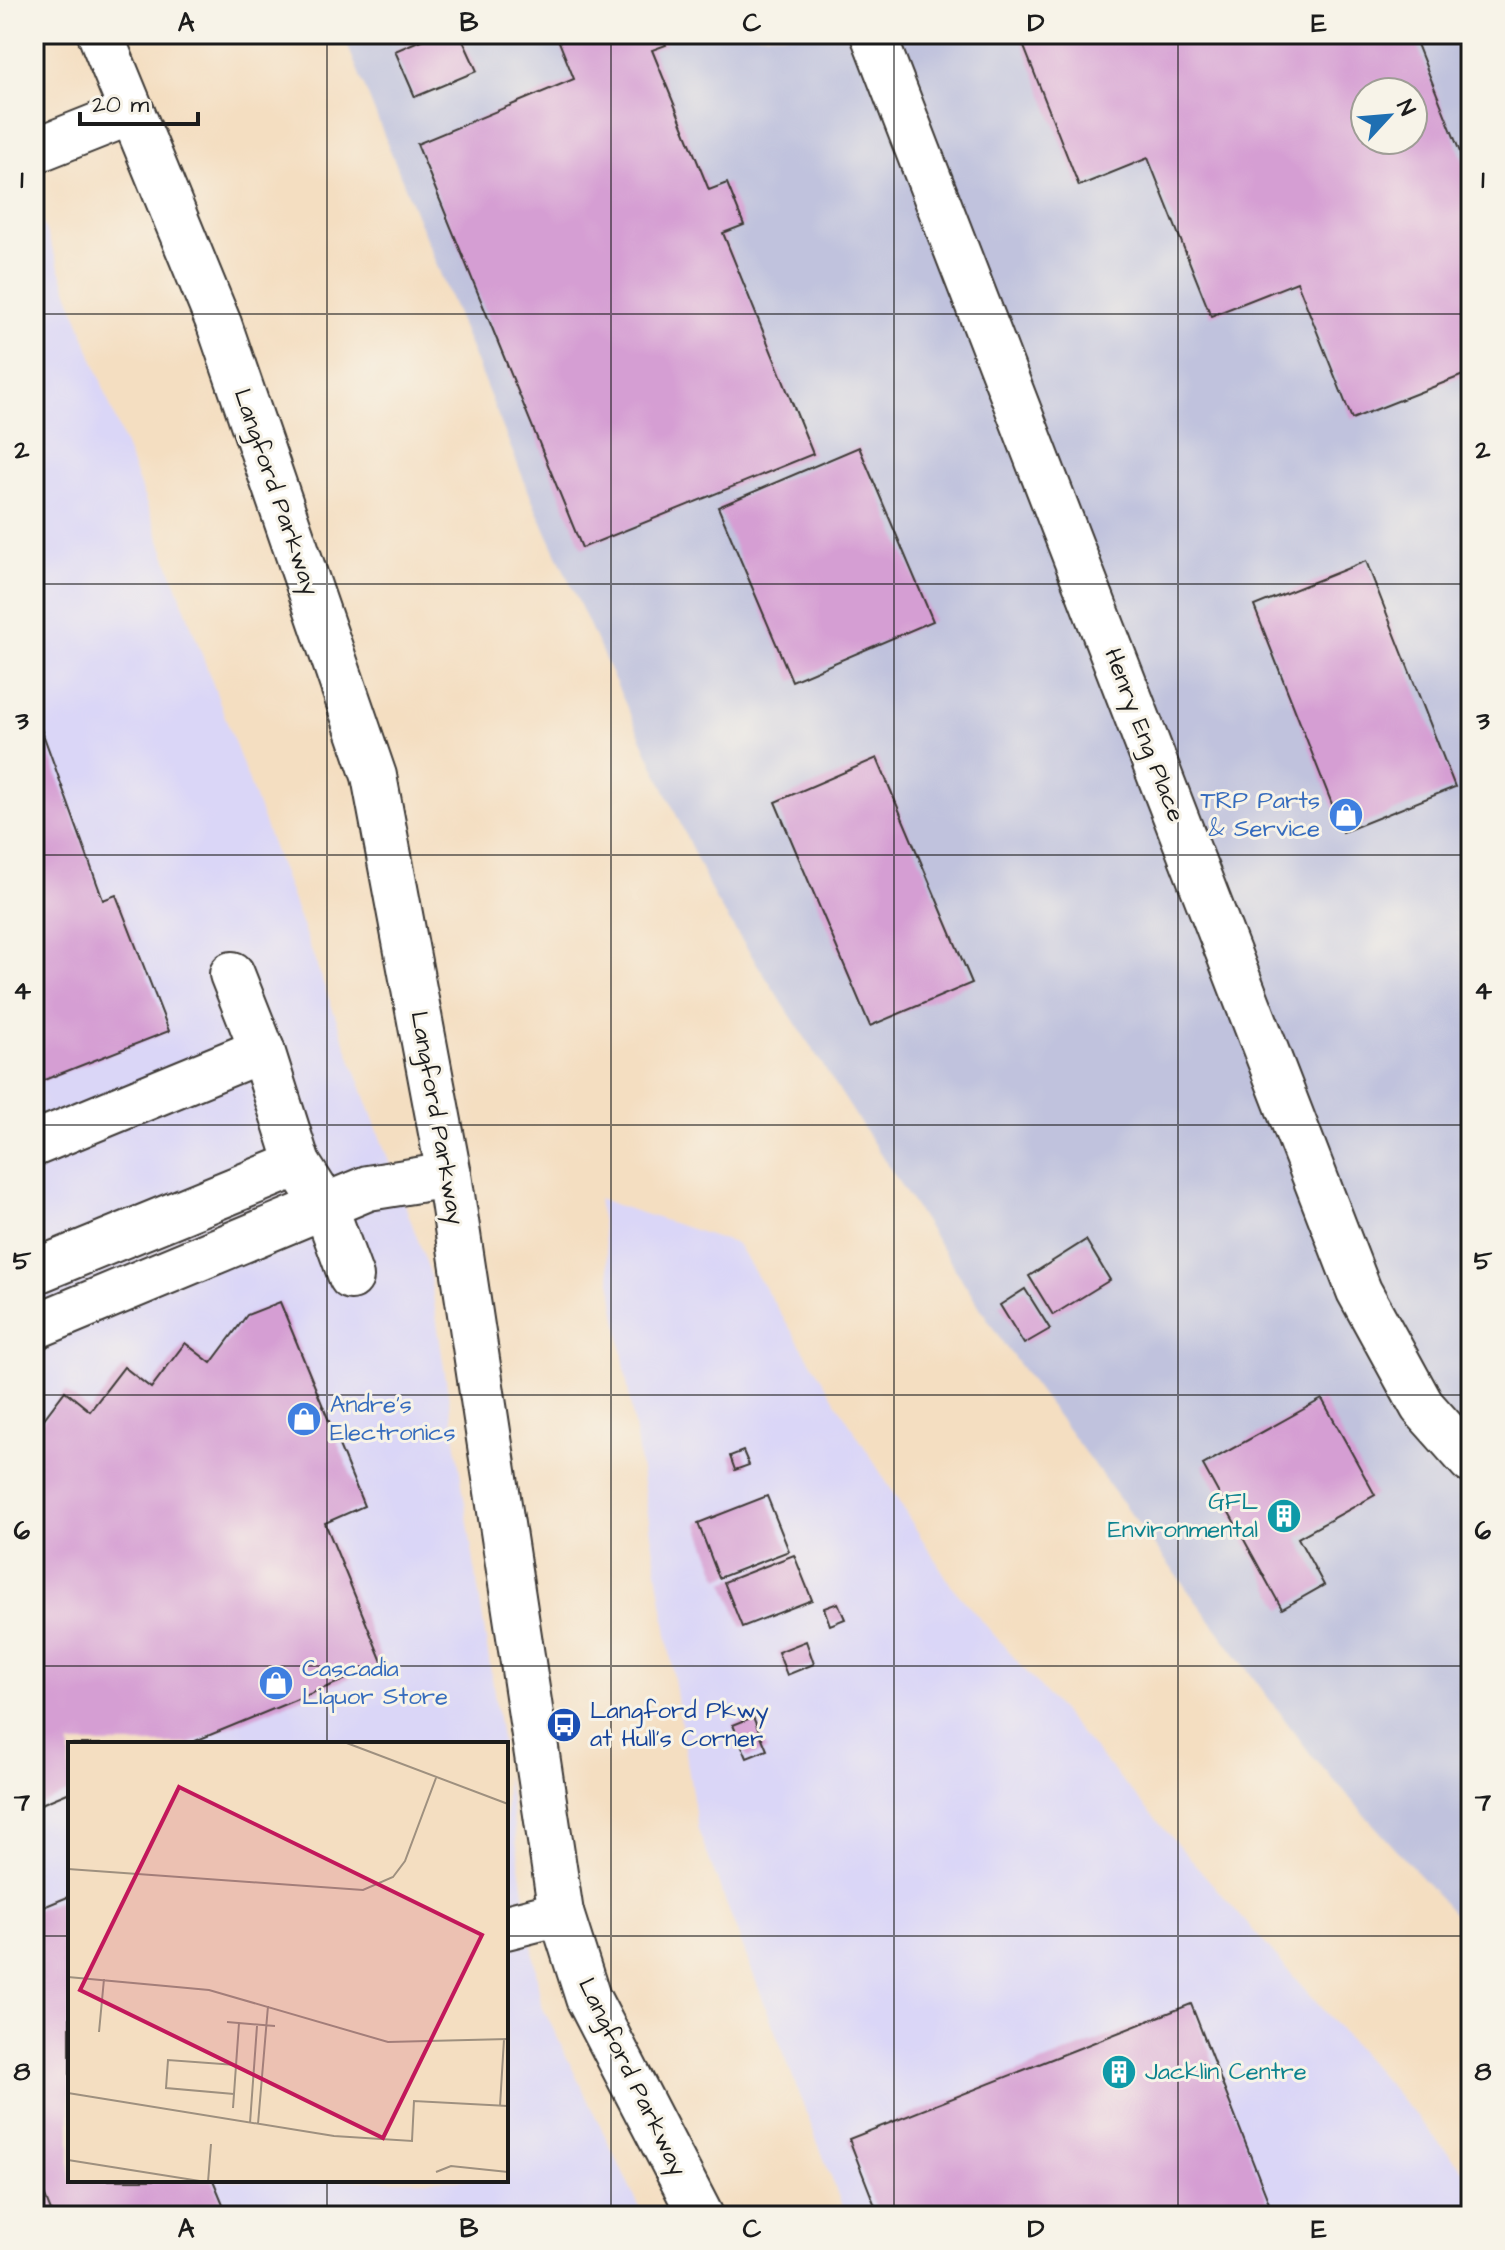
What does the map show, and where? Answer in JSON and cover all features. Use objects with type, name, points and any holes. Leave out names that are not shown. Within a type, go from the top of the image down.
[{"type":"main road","name":"Langford Parkway","points":[[100,34],[219,324],[374,776],[449,1175],[561,1913],[588,1998],[701,2216]]},
{"type":"main road","name":"Henry Eng Place","points":[[873,34],[1359,1291],[1422,1406],[1471,1461]]},
{"type":"main road","points":[[34,151],[132,112]]},
{"type":"main road","points":[[232,974],[262,1050],[298,1164],[325,1206],[351,1277]]},
{"type":"main road","points":[[34,1144],[262,1050]]},
{"type":"main road","points":[[34,1272],[298,1164]]},
{"type":"main road","points":[[34,1327],[368,1188],[449,1175]]},
{"type":"main road","points":[[508,1926],[561,1913]]},
{"type":"shaded area","points":[[343,34],[1471,34],[1471,1933],[1312,1756],[1005,1346],[715,899],[535,507]]},
{"type":"shaded area","points":[[34,199],[429,1270],[502,1742],[68,1742],[68,2182],[508,2182],[508,1786],[541,2004],[644,2216],[34,2216]]},
{"type":"shaded area","points":[[598,1199],[737,1244],[953,1588],[1471,2179],[1471,2216],[846,2216],[698,1830]]},
{"type":"building","points":[[435,34],[460,34],[477,71],[415,97],[395,51]]},
{"type":"building","points":[[556,34],[661,34],[666,45],[652,50],[709,190],[727,183],[744,225],[723,233],[813,454],[582,548],[417,144],[574,79]]},
{"type":"building","points":[[1019,34],[1413,34],[1471,180],[1471,372],[1352,419],[1297,282],[1211,316],[1148,158],[1079,186]]},
{"type":"building","points":[[859,447],[933,621],[792,681],[718,507]]},
{"type":"building","points":[[1366,561],[1455,787],[1343,832],[1254,606]]},
{"type":"building","points":[[34,709],[103,900],[116,895],[169,1031],[34,1084]]},
{"type":"building","points":[[877,758],[972,983],[870,1026],[775,802]]},
{"type":"building","points":[[1086,1240],[1110,1280],[1053,1315],[1029,1276]]},
{"type":"building","points":[[1025,1289],[1050,1329],[1024,1344],[1000,1305]]},
{"type":"building","points":[[280,1302],[364,1506],[325,1523],[383,1664],[193,1742],[68,1742],[68,1793],[34,1807],[34,1432],[65,1391],[90,1411],[124,1367],[151,1388],[185,1343],[211,1363],[247,1315]]},
{"type":"building","name":"GFL Environmental","points":[[1322,1399],[1375,1495],[1298,1538],[1324,1585],[1282,1609],[1203,1465]]},
{"type":"building","points":[[743,1451],[749,1465],[735,1470],[730,1456]]},
{"type":"building","points":[[767,1496],[789,1551],[719,1578],[698,1523]]},
{"type":"building","points":[[794,1555],[812,1600],[742,1627],[724,1582]]},
{"type":"building","points":[[838,1603],[845,1619],[830,1625],[824,1608]]},
{"type":"building","points":[[806,1641],[814,1664],[787,1675],[778,1652]]},
{"type":"building","points":[[753,1717],[767,1750],[747,1758],[733,1725]]},
{"type":"building","points":[[68,1897],[68,2182],[214,2182],[228,2216],[53,2216],[34,2169],[34,1911]]},
{"type":"building","name":"Jacklin Centre","points":[[1191,2004],[1274,2216],[879,2216],[849,2139]]},
{"type":"place","name":"TRP Parts & Service","points":[[1346,815]]},
{"type":"place","name":"Andre's Electronics","points":[[304,1419]]},
{"type":"place","name":"GFL Environmental","points":[[1284,1516]]},
{"type":"place","name":"Cascadia Liquor Store","points":[[276,1683]]},
{"type":"place","name":"Langford Pkwy at Hull's Corner","points":[[564,1725]]},
{"type":"place","name":"Jacklin Centre","points":[[1119,2072]]}]
